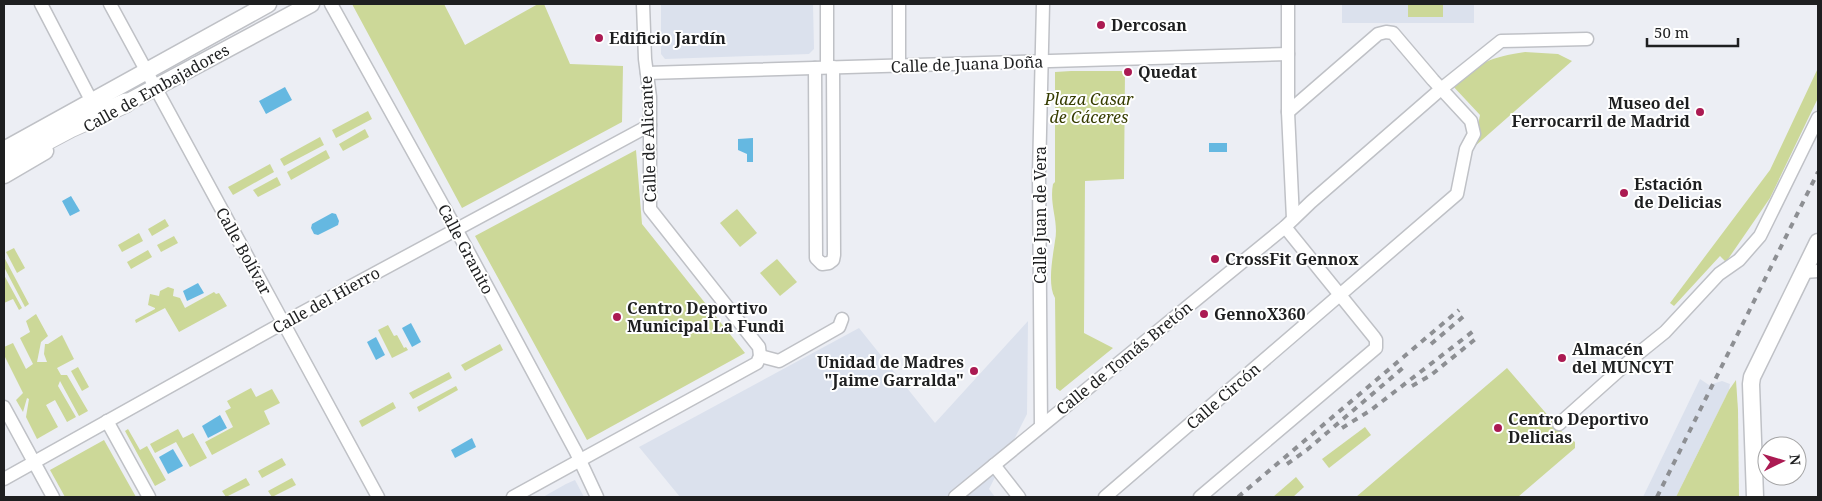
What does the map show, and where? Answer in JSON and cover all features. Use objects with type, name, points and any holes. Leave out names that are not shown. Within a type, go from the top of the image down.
[{"type":"highway","points":[[4,163],[70,128],[126,103]]},
{"type":"main road","name":"Calle de Embajadores","points":[[4,150],[268,4]]},
{"type":"main road","name":"Calle de Embajadores","points":[[4,175],[126,103],[311,4]]},
{"type":"main road","points":[[1755,497],[1752,377],[1811,271],[1818,242]]},
{"type":"street","points":[[41,4],[92,102]]},
{"type":"street","name":"Calle Bolívar","points":[[110,4],[378,497]]},
{"type":"street","name":"Calle Granito","points":[[331,4],[456,230],[580,461],[597,497]]},
{"type":"street","name":"Calle de Alicante","points":[[643,4],[644,59],[650,97],[650,209],[759,347],[760,356]]},
{"type":"street","points":[[825,68],[834,258],[830,263],[822,264],[816,258],[827,4]]},
{"type":"street","points":[[899,4],[899,67]]},
{"type":"street","name":"Calle Juan de Vera","points":[[1042,426],[1039,174],[1043,4]]},
{"type":"street","points":[[1200,497],[1376,348],[1374,336],[1340,295],[1289,223],[1288,4]]},
{"type":"street","name":"Calle Circón","points":[[1105,497],[1457,194],[1466,149],[1474,134],[1471,121],[1440,89],[1394,33],[1378,34],[1288,112]]},
{"type":"street","name":"Calle de Tomás Bretón","points":[[955,497],[1289,223],[1440,89],[1501,41],[1587,39]]},
{"type":"street","name":"Calle de Juana Doña","points":[[647,73],[1288,54]]},
{"type":"street","points":[[1559,424],[1665,332],[1720,274],[1739,260],[1760,236],[1818,118]]},
{"type":"street","name":"Calle del Hierro","points":[[4,479],[283,323],[650,125]]},
{"type":"street","points":[[513,497],[758,363],[760,356],[779,360],[839,327],[842,319]]},
{"type":"street","points":[[4,407],[53,497]]},
{"type":"street","points":[[107,421],[149,497]]},
{"type":"street","points":[[994,465],[1019,497]]},
{"type":"shaded area","points":[[661,4],[813,4],[814,49],[809,54],[665,59],[661,54]]},
{"type":"shaded area","points":[[1342,4],[1474,4],[1474,23],[1342,23]]},
{"type":"shaded area","points":[[1028,321],[1027,414],[989,489],[995,497],[680,497],[639,447],[859,328],[935,423]]},
{"type":"shaded area","points":[[1700,379],[1709,385],[1722,381],[1730,384],[1729,390],[1676,497],[1643,497]]},
{"type":"shaded area","points":[[575,480],[584,497],[543,497],[566,484]]},
{"type":"green space","points":[[352,4],[444,4],[465,45],[538,4],[544,4],[570,64],[623,66],[622,122],[462,208]]},
{"type":"green space","points":[[1408,4],[1443,4],[1443,17],[1408,17]]},
{"type":"green space","points":[[1525,52],[1558,54],[1572,61],[1474,147],[1480,115],[1451,84],[1486,62],[1503,56]]},
{"type":"green space","points":[[1818,68],[1818,98],[1770,198],[1726,262],[1720,256],[1674,306],[1670,303],[1770,170]]},
{"type":"green space","name":"Plaza Casar de Cáceres","points":[[1055,72],[1125,72],[1124,179],[1085,181],[1084,333],[1113,348],[1060,391],[1056,388],[1055,298],[1051,285],[1056,234],[1052,199],[1053,184],[1055,182]]},
{"type":"green space","points":[[368,111],[372,119],[336,138],[332,130]]},
{"type":"green space","points":[[365,129],[369,137],[343,151],[339,144]]},
{"type":"green space","points":[[320,137],[324,145],[284,166],[280,159]]},
{"type":"green space","points":[[326,150],[330,158],[291,180],[287,172]]},
{"type":"green space","name":"Centro Deportivo Municipal La Fundi","points":[[636,150],[642,224],[745,353],[587,440],[475,236]]},
{"type":"green space","points":[[270,164],[274,172],[233,195],[228,187]]},
{"type":"green space","points":[[277,177],[281,185],[258,197],[253,190]]},
{"type":"green space","points":[[737,209],[757,233],[740,247],[720,223]]},
{"type":"green space","points":[[165,219],[169,226],[152,236],[148,229]]},
{"type":"green space","points":[[139,233],[143,241],[122,252],[118,245]]},
{"type":"green space","points":[[174,236],[178,243],[161,252],[157,245]]},
{"type":"green space","points":[[14,248],[25,268],[17,273],[6,252]]},
{"type":"green space","points":[[148,250],[152,257],[131,269],[127,262]]},
{"type":"green space","points":[[4,257],[29,304],[25,307],[4,267]]},
{"type":"green space","points":[[777,259],[797,282],[780,296],[760,273]]},
{"type":"green space","points":[[4,275],[22,308],[19,310],[13,299],[4,303]]},
{"type":"green space","points":[[168,287],[174,289],[173,296],[180,298],[185,308],[214,292],[216,294],[219,293],[227,306],[179,332],[165,308],[136,323],[135,320],[155,309],[148,305],[150,294],[159,296],[160,291]]},
{"type":"green space","points":[[36,314],[48,336],[41,342],[37,362],[47,362],[44,354],[45,344],[62,335],[74,359],[57,368],[61,375],[67,375],[88,411],[79,416],[60,381],[58,386],[76,417],[67,422],[55,400],[46,405],[58,427],[37,439],[26,417],[29,399],[27,398],[23,412],[16,400],[23,393],[4,355],[4,347],[13,343],[26,369],[33,364],[20,338],[30,332],[26,321]]},
{"type":"green space","points":[[388,325],[394,336],[397,335],[404,348],[406,347],[408,350],[392,358],[378,330]]},
{"type":"green space","points":[[500,344],[503,350],[465,371],[461,365]]},
{"type":"green space","points":[[78,367],[89,387],[82,391],[71,371]]},
{"type":"green space","name":"Centro Deportivo Delicias","points":[[1507,368],[1563,433],[1575,442],[1575,448],[1518,497],[1356,497]]},
{"type":"green space","points":[[449,372],[452,378],[413,399],[409,393]]},
{"type":"green space","points":[[1736,380],[1739,497],[1676,497],[1729,390]]},
{"type":"green space","points":[[456,386],[458,390],[419,412],[417,407]]},
{"type":"green space","points":[[251,388],[256,397],[272,389],[280,403],[264,411],[270,424],[212,455],[205,442],[233,427],[225,411],[231,408],[227,401]]},
{"type":"green space","points":[[393,402],[396,408],[362,427],[359,421]]},
{"type":"green space","points":[[1365,427],[1371,435],[1329,468],[1322,459]]},
{"type":"green space","points":[[128,429],[140,450],[147,446],[166,480],[155,486],[125,431]]},
{"type":"green space","points":[[178,429],[183,438],[193,433],[207,458],[190,467],[176,442],[155,453],[150,444]]},
{"type":"green space","points":[[104,440],[136,497],[65,497],[50,470]]},
{"type":"green space","points":[[282,458],[286,465],[262,478],[258,471]]},
{"type":"green space","points":[[1296,477],[1304,487],[1293,497],[1273,497]]},
{"type":"green space","points":[[246,478],[250,485],[226,497],[222,491]]},
{"type":"green space","points":[[292,478],[296,485],[272,497],[268,491]]},
{"type":"water","points":[[285,87],[292,100],[266,114],[259,101]]},
{"type":"water","points":[[753,138],[753,162],[747,162],[747,154],[738,150],[738,139]]},
{"type":"water","points":[[1209,143],[1227,143],[1227,152],[1209,152]]},
{"type":"water","points":[[71,196],[80,211],[70,216],[62,201]]},
{"type":"water","points":[[332,213],[336,214],[339,221],[338,225],[318,235],[314,234],[311,228],[312,224]]},
{"type":"water","points":[[198,283],[204,293],[187,301],[183,291]]},
{"type":"water","points":[[411,323],[421,342],[412,347],[402,328]]},
{"type":"water","points":[[376,337],[385,355],[376,360],[367,342]]},
{"type":"water","points":[[220,415],[227,428],[208,438],[202,426]]},
{"type":"water","points":[[472,438],[476,447],[455,458],[451,450]]},
{"type":"water","points":[[173,449],[183,466],[168,474],[159,457]]},
{"type":"railway","points":[[1657,497],[1818,172]]},
{"type":"railway","points":[[1238,497],[1459,310]]},
{"type":"railway","points":[[1431,344],[1464,316]]},
{"type":"railway","points":[[1342,428],[1371,410],[1476,329]]},
{"type":"railway","points":[[1412,386],[1431,375],[1478,337]]},
{"type":"railway","points":[[1287,464],[1308,449],[1404,367]]},
{"type":"place","name":"Dercosan","points":[[1101,25]]},
{"type":"place","name":"Edificio Jardín","points":[[599,38]]},
{"type":"place","name":"Quedat","points":[[1128,72]]},
{"type":"place","name":"Museo del Ferrocarril de Madrid","points":[[1700,112]]},
{"type":"place","name":"Estación de Delicias","points":[[1624,193]]},
{"type":"place","name":"CrossFit Gennox","points":[[1215,259]]},
{"type":"place","name":"GennoX360","points":[[1204,314]]},
{"type":"place","name":"Centro Deportivo Municipal La Fundi","points":[[617,317]]},
{"type":"place","name":"Almacén del MUNCYT","points":[[1562,358]]},
{"type":"place","name":"Unidad de Madres \"Jaime Garralda\"","points":[[974,371]]},
{"type":"place","name":"Centro Deportivo Delicias","points":[[1498,428]]}]
